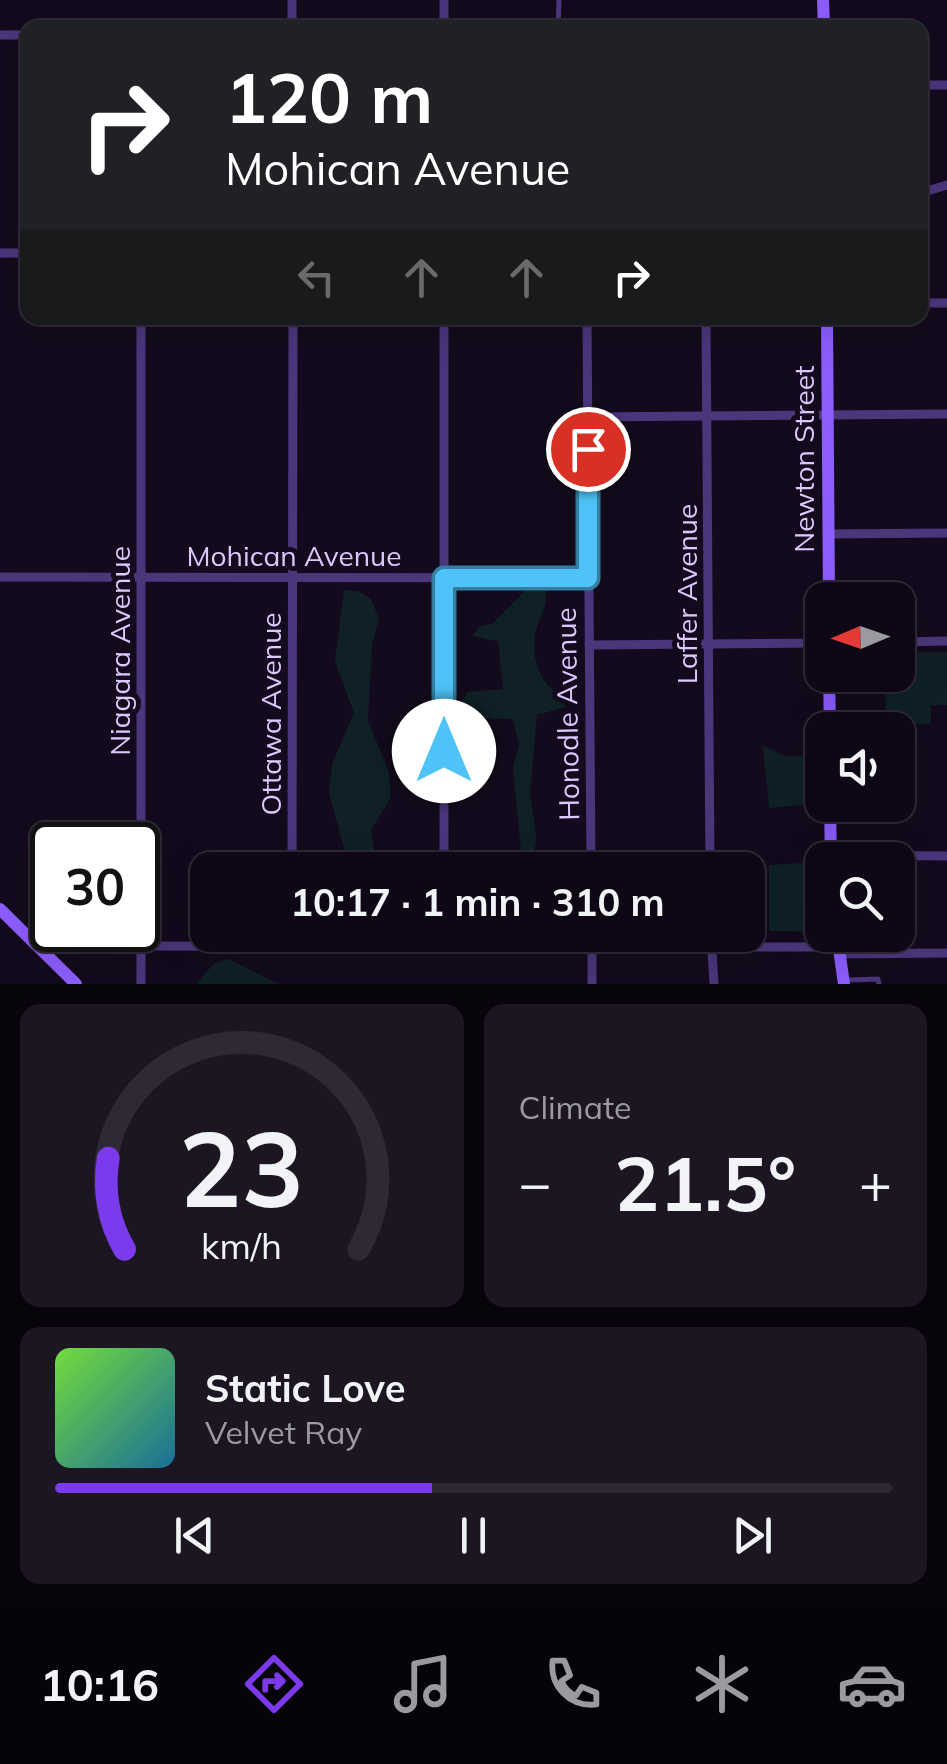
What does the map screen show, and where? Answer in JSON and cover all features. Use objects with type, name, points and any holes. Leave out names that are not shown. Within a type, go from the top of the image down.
[{"type":"street","name":"Niagara Avenue","points":[[141,325],[142,822]]},
{"type":"street","name":"Ottawa Avenue","points":[[292,325],[292,852]]},
{"type":"street","points":[[444,325],[444,852]]},
{"type":"street","name":"Honodle Avenue","points":[[586,325],[591,852]]},
{"type":"street","name":"Laffer Avenue","points":[[706,325],[710,852]]},
{"type":"street","name":"Newton Street","points":[[827,325],[829,582]]},
{"type":"street","points":[[588,417],[947,414]]},
{"type":"street","points":[[828,534],[947,533]]},
{"type":"street","name":"Mohican Avenue","points":[[0,578],[588,578]]},
{"type":"street","points":[[915,642],[947,641]]},
{"type":"street","points":[[589,645],[805,643]]},
{"type":"street","points":[[915,857],[947,856]]},
{"type":"street","points":[[0,909],[76,984]]},
{"type":"street","points":[[765,942],[805,944]]},
{"type":"street","points":[[160,946],[190,946]]},
{"type":"street","name":"Niagara Avenue","points":[[140,984],[142,952]]},
{"type":"street","points":[[592,952],[592,984]]},
{"type":"street","points":[[712,952],[714,984]]},
{"type":"street","points":[[839,952],[843,982]]},
{"type":"street","points":[[915,952],[947,954]]},
{"type":"lane","points":[[843,982],[878,978],[878,984]]},
{"type":"shaded area","points":[[344,590],[358,591],[371,599],[379,619],[372,644],[368,721],[389,772],[391,797],[371,830],[375,852],[345,852],[329,793],[332,764],[354,713],[335,661]]},
{"type":"shaded area","points":[[526,590],[546,590],[534,650],[543,679],[566,702],[565,707],[537,715],[530,793],[537,841],[533,852],[521,851],[513,768],[519,745],[513,719],[462,718],[460,705],[468,692],[503,689],[498,641],[472,636],[481,626],[492,624]]},
{"type":"shaded area","points":[[915,652],[947,652],[947,705],[931,705],[931,724],[915,724],[915,712],[886,712],[885,692],[915,692]]},
{"type":"shaded area","points":[[763,746],[786,756],[805,756],[805,805],[769,808]]},
{"type":"shaded area","points":[[805,863],[805,932],[769,931],[769,865]]},
{"type":"shaded area","points":[[228,959],[279,984],[197,984],[213,964]]},
{"type":"route","points":[[444,751],[444,578],[588,578],[588,449]]}]
